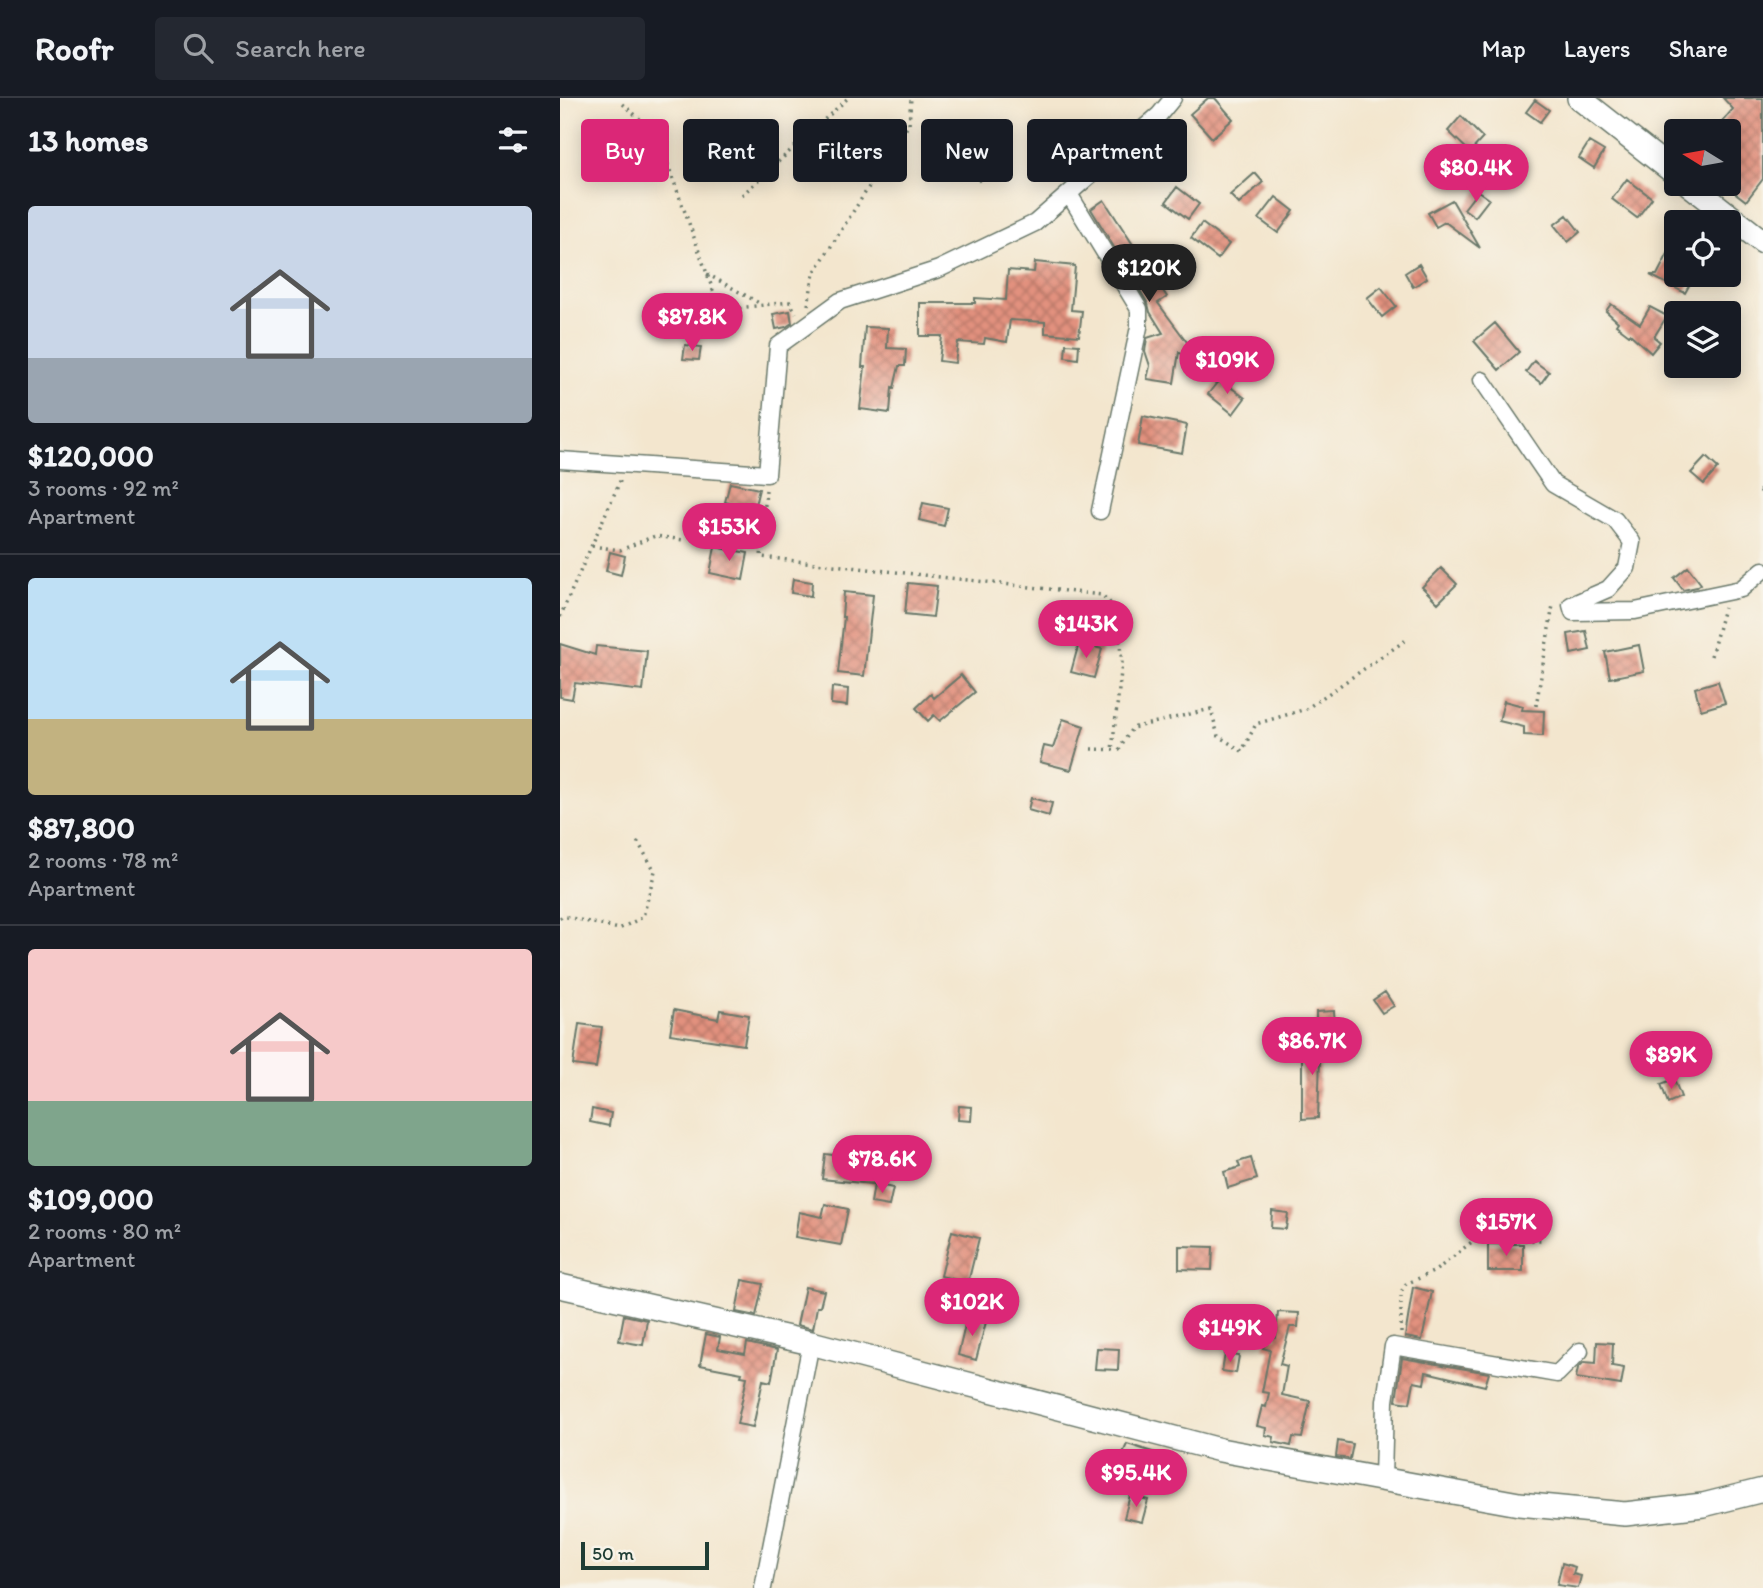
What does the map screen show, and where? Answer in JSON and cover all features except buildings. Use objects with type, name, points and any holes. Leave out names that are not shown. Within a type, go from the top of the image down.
[{"type":"street","points":[[560,460],[767,474],[778,346],[840,301],[939,269],[1035,223],[1159,115],[1173,98]]},
{"type":"street","points":[[1579,98],[1664,165]]},
{"type":"street","points":[[1069,194],[1139,309],[1139,327],[1100,511]]},
{"type":"street","points":[[1704,196],[1763,242]]},
{"type":"street","points":[[1482,380],[1553,484],[1615,520],[1632,542],[1626,568],[1608,589],[1571,605],[1573,612],[1635,611],[1728,592],[1741,589],[1763,570]]},
{"type":"street","points":[[560,1286],[811,1343],[1220,1450],[1519,1504],[1625,1514],[1703,1505],[1763,1490]]},
{"type":"street","points":[[763,1588],[811,1343]]},
{"type":"street","points":[[1382,1479],[1385,1401],[1393,1346],[1557,1374],[1580,1351]]},
{"type":"path","points":[[742,195],[848,98]]},
{"type":"path","points":[[803,327],[814,273],[909,124],[911,98]]},
{"type":"path","points":[[623,104],[657,134],[720,310],[790,302],[803,327]]},
{"type":"path","points":[[707,274],[763,305]]},
{"type":"path","points":[[560,617],[628,464]]},
{"type":"path","points":[[767,474],[761,557],[1102,595],[1116,609],[1122,663],[1112,750]]},
{"type":"path","points":[[592,546],[620,550],[655,536],[684,540]]},
{"type":"path","points":[[1711,656],[1728,592]]},
{"type":"path","points":[[1536,705],[1554,603],[1571,605]]},
{"type":"path","points":[[1091,749],[1119,750],[1132,728],[1211,709],[1218,736],[1242,751],[1256,724],[1306,709],[1406,640]]},
{"type":"path","points":[[560,918],[563,916],[619,929],[643,917],[655,871],[636,839]]},
{"type":"path","points":[[1393,1346],[1401,1335],[1401,1292],[1406,1283],[1435,1270],[1473,1241],[1545,1240]]}]
